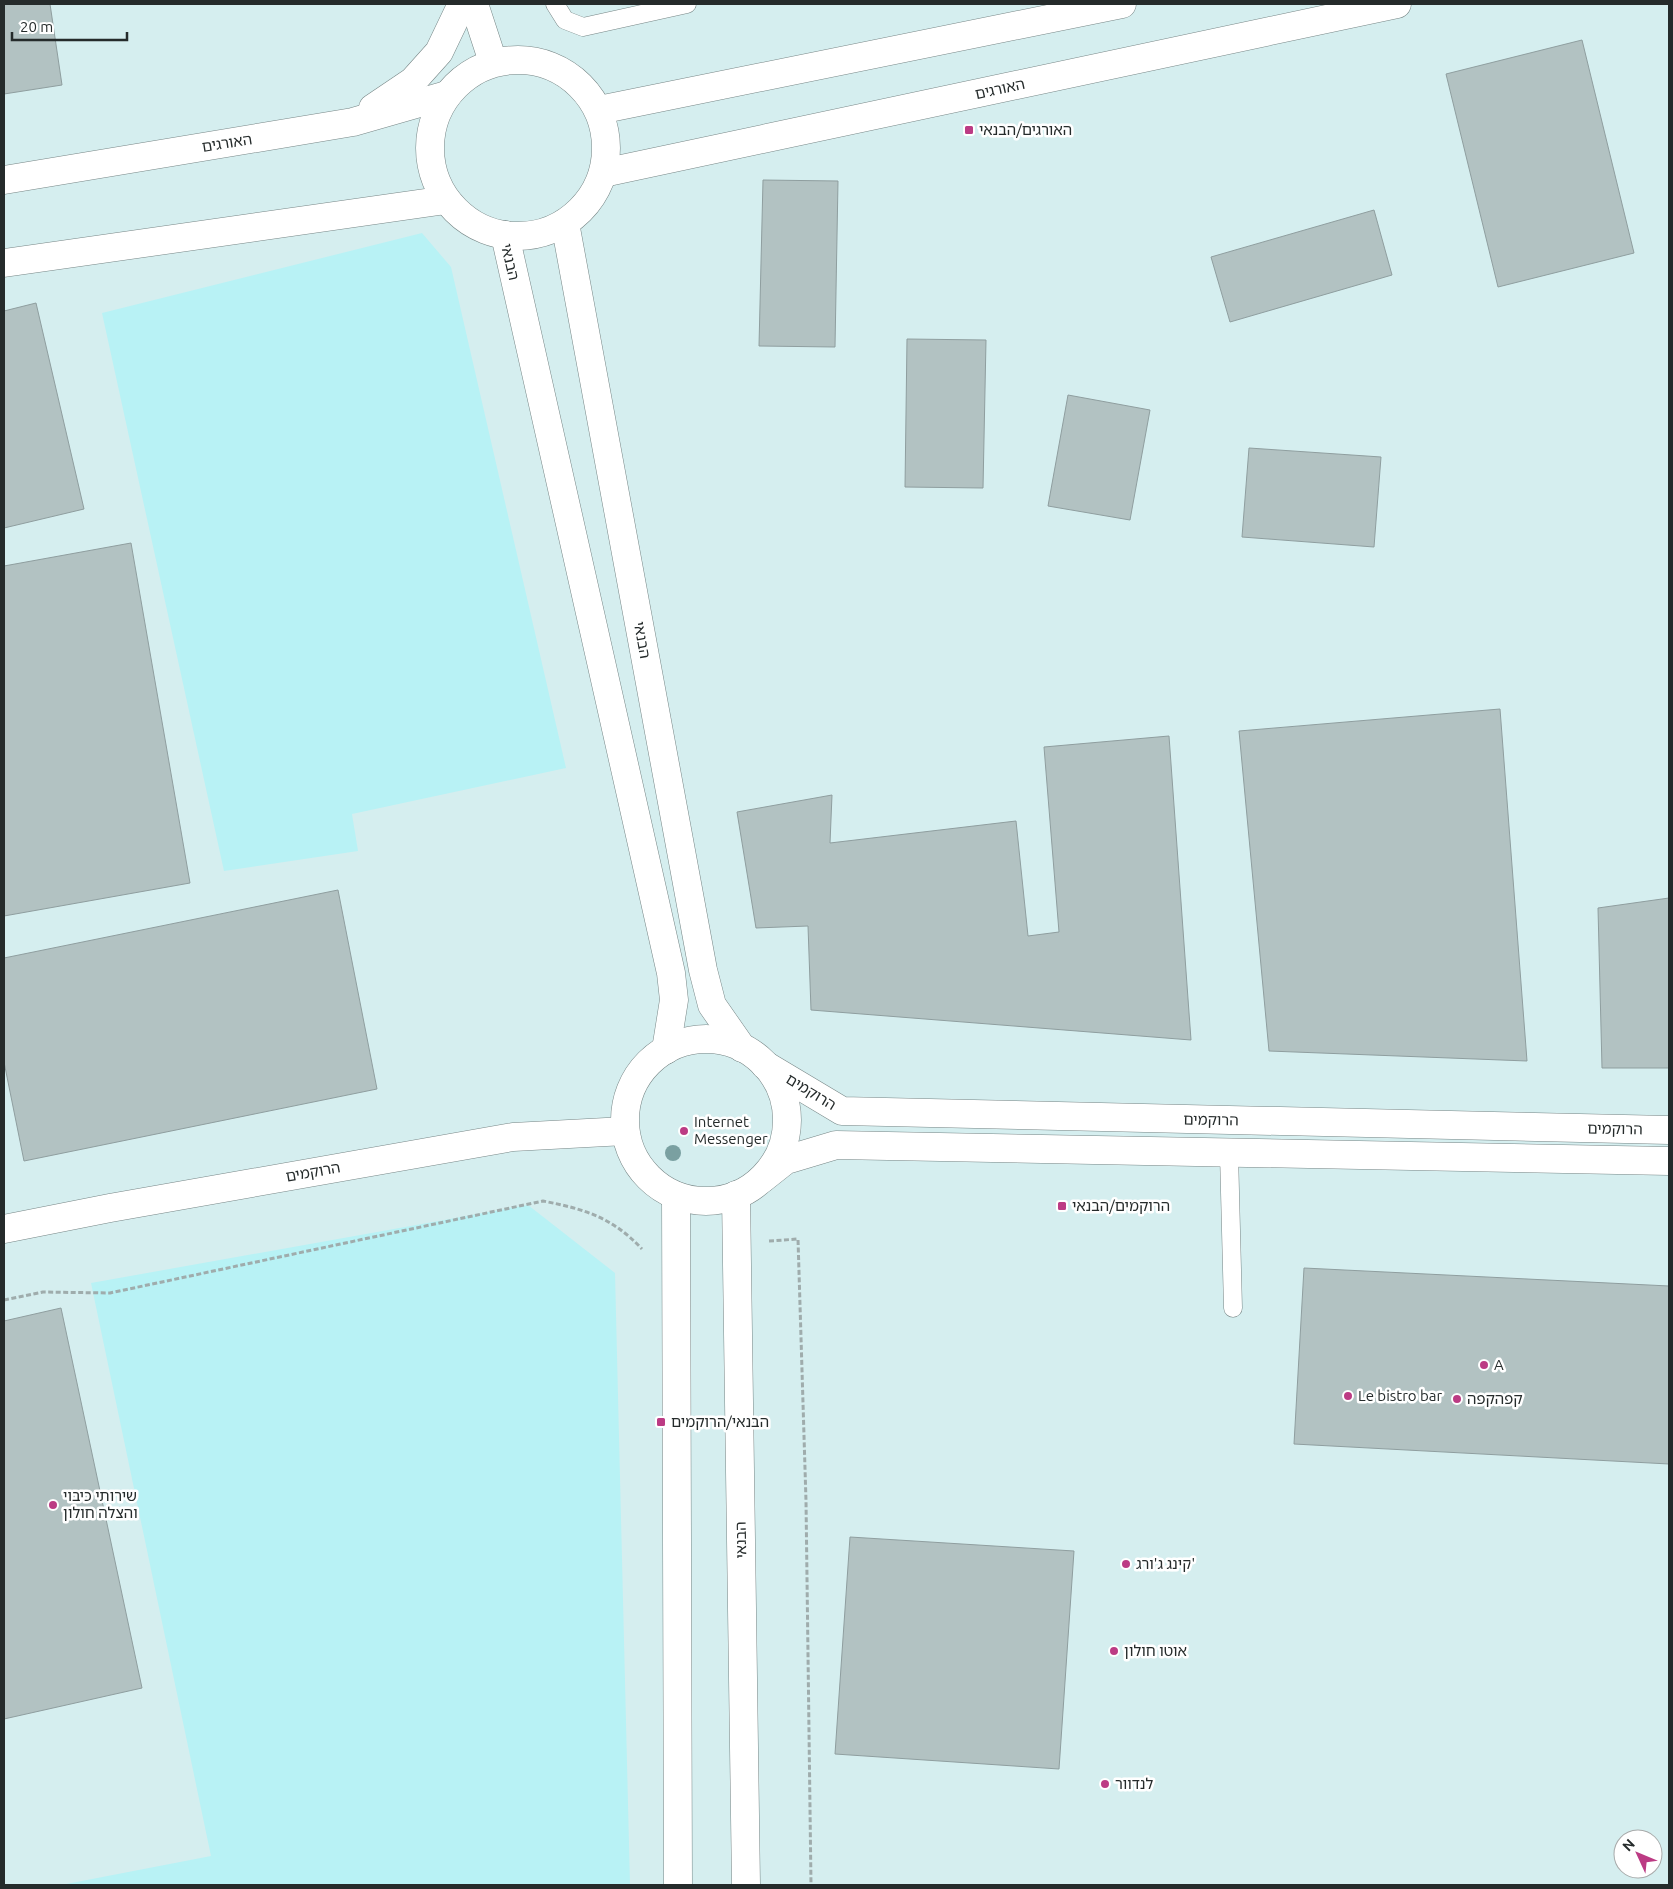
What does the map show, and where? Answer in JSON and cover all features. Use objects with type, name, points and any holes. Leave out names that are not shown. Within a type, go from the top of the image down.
[{"type":"street","points":[[353,122],[413,80],[439,52],[462,4]]},
{"type":"street","points":[[474,4],[493,62]]},
{"type":"street","points":[[599,110],[1122,4]]},
{"type":"street","name":"האורגים","points":[[603,173],[1396,4]]},
{"type":"street","points":[[525,59],[555,67],[581,84],[599,110],[607,142],[603,173],[589,202],[566,223],[536,235],[505,235],[482,229],[462,217],[446,200],[433,175],[429,147],[434,120],[447,95],[468,75],[493,62],[525,59]]},
{"type":"street","name":"האורגים","points":[[4,180],[353,122],[447,95]]},
{"type":"street","points":[[4,263],[446,200]]},
{"type":"street","name":"הבנאי","points":[[566,223],[703,970],[712,1005],[742,1048]]},
{"type":"street","name":"הבנאי","points":[[505,235],[671,973],[674,1000],[666,1050]]},
{"type":"street","points":[[690,1040],[717,1040],[742,1048],[765,1065],[780,1085],[786,1110],[786,1135],[777,1159],[762,1179],[736,1195],[707,1201],[676,1196],[657,1185],[642,1171],[631,1152],[625,1131],[625,1115],[633,1084],[653,1059],[666,1050],[690,1040]]},
{"type":"street","name":"הרוקמים","points":[[765,1065],[842,1111],[1669,1130]]},
{"type":"street","name":"הרוקמים","points":[[4,1229],[110,1208],[513,1137],[625,1131]]},
{"type":"street","name":"הרוקמים","points":[[762,1179],[786,1160],[836,1145],[1669,1161]]},
{"type":"street","name":"הבנאי","points":[[736,1195],[746,1885]]},
{"type":"street","points":[[676,1196],[678,1885]]},
{"type":"lane","points":[[554,4],[565,20],[583,27],[687,4]]},
{"type":"lane","points":[[1229,1152],[1233,1308]]},
{"type":"path","points":[[4,1300],[43,1292],[110,1293],[543,1201]]},
{"type":"path","points":[[798,1239],[806,1501],[811,1885]]},
{"type":"shaded area","points":[[4,4],[1669,4],[1669,1885],[4,1885]]},
{"type":"shaded area","points":[[422,233],[451,267],[566,768],[352,814],[358,851],[224,871],[102,313]]},
{"type":"shaded area","points":[[528,1205],[615,1273],[630,1885],[61,1885],[211,1856],[91,1283]]},
{"type":"building","points":[[4,4],[50,4],[62,85],[4,94]]},
{"type":"building","points":[[1582,40],[1634,253],[1498,287],[1446,74]]},
{"type":"building","points":[[763,180],[838,181],[835,347],[759,346]]},
{"type":"building","points":[[1374,210],[1392,275],[1230,322],[1211,257]]},
{"type":"building","points":[[36,303],[84,509],[4,528],[4,311]]},
{"type":"building","points":[[907,339],[986,340],[983,488],[905,487]]},
{"type":"building","points":[[1068,395],[1150,410],[1130,520],[1048,506]]},
{"type":"building","points":[[1249,448],[1381,457],[1374,547],[1242,537]]},
{"type":"building","points":[[131,543],[190,883],[4,916],[4,566]]},
{"type":"building","points":[[1500,709],[1527,1061],[1269,1051],[1239,731]]},
{"type":"building","points":[[1169,736],[1191,1040],[811,1010],[808,926],[756,928],[737,812],[832,795],[830,843],[1016,821],[1028,936],[1059,932],[1044,747]]},
{"type":"building","points":[[338,890],[377,1089],[24,1161],[4,1062],[4,958]]},
{"type":"building","points":[[1669,898],[1669,1068],[1602,1068],[1598,908]]},
{"type":"building","name":"A","points":[[1304,1268],[1669,1286],[1669,1464],[1294,1444]]},
{"type":"building","name":"שירותי כיבוי והצלה חולון","points":[[61,1308],[142,1688],[4,1719],[4,1321]]},
{"type":"building","points":[[850,1537],[1074,1551],[1059,1769],[835,1754]]},
{"type":"place","name":"האורגים/הבנאי","points":[[969,130]]},
{"type":"place","name":"Internet Messenger","points":[[684,1131]]},
{"type":"place","name":"הרוקמים/הבנאי","points":[[1062,1206]]},
{"type":"place","name":"A","points":[[1484,1365]]},
{"type":"place","name":"Le bistro bar","points":[[1348,1396]]},
{"type":"place","name":"קפהקפה","points":[[1457,1399]]},
{"type":"place","name":"הבנאי/הרוקמים","points":[[661,1422]]},
{"type":"place","name":"שירותי כיבוי והצלה חולון","points":[[53,1505]]},
{"type":"place","name":"קינג ג'ורג'","points":[[1126,1564]]},
{"type":"place","name":"אוטו חולון","points":[[1114,1651]]},
{"type":"place","name":"לנדוור","points":[[1105,1784]]}]
